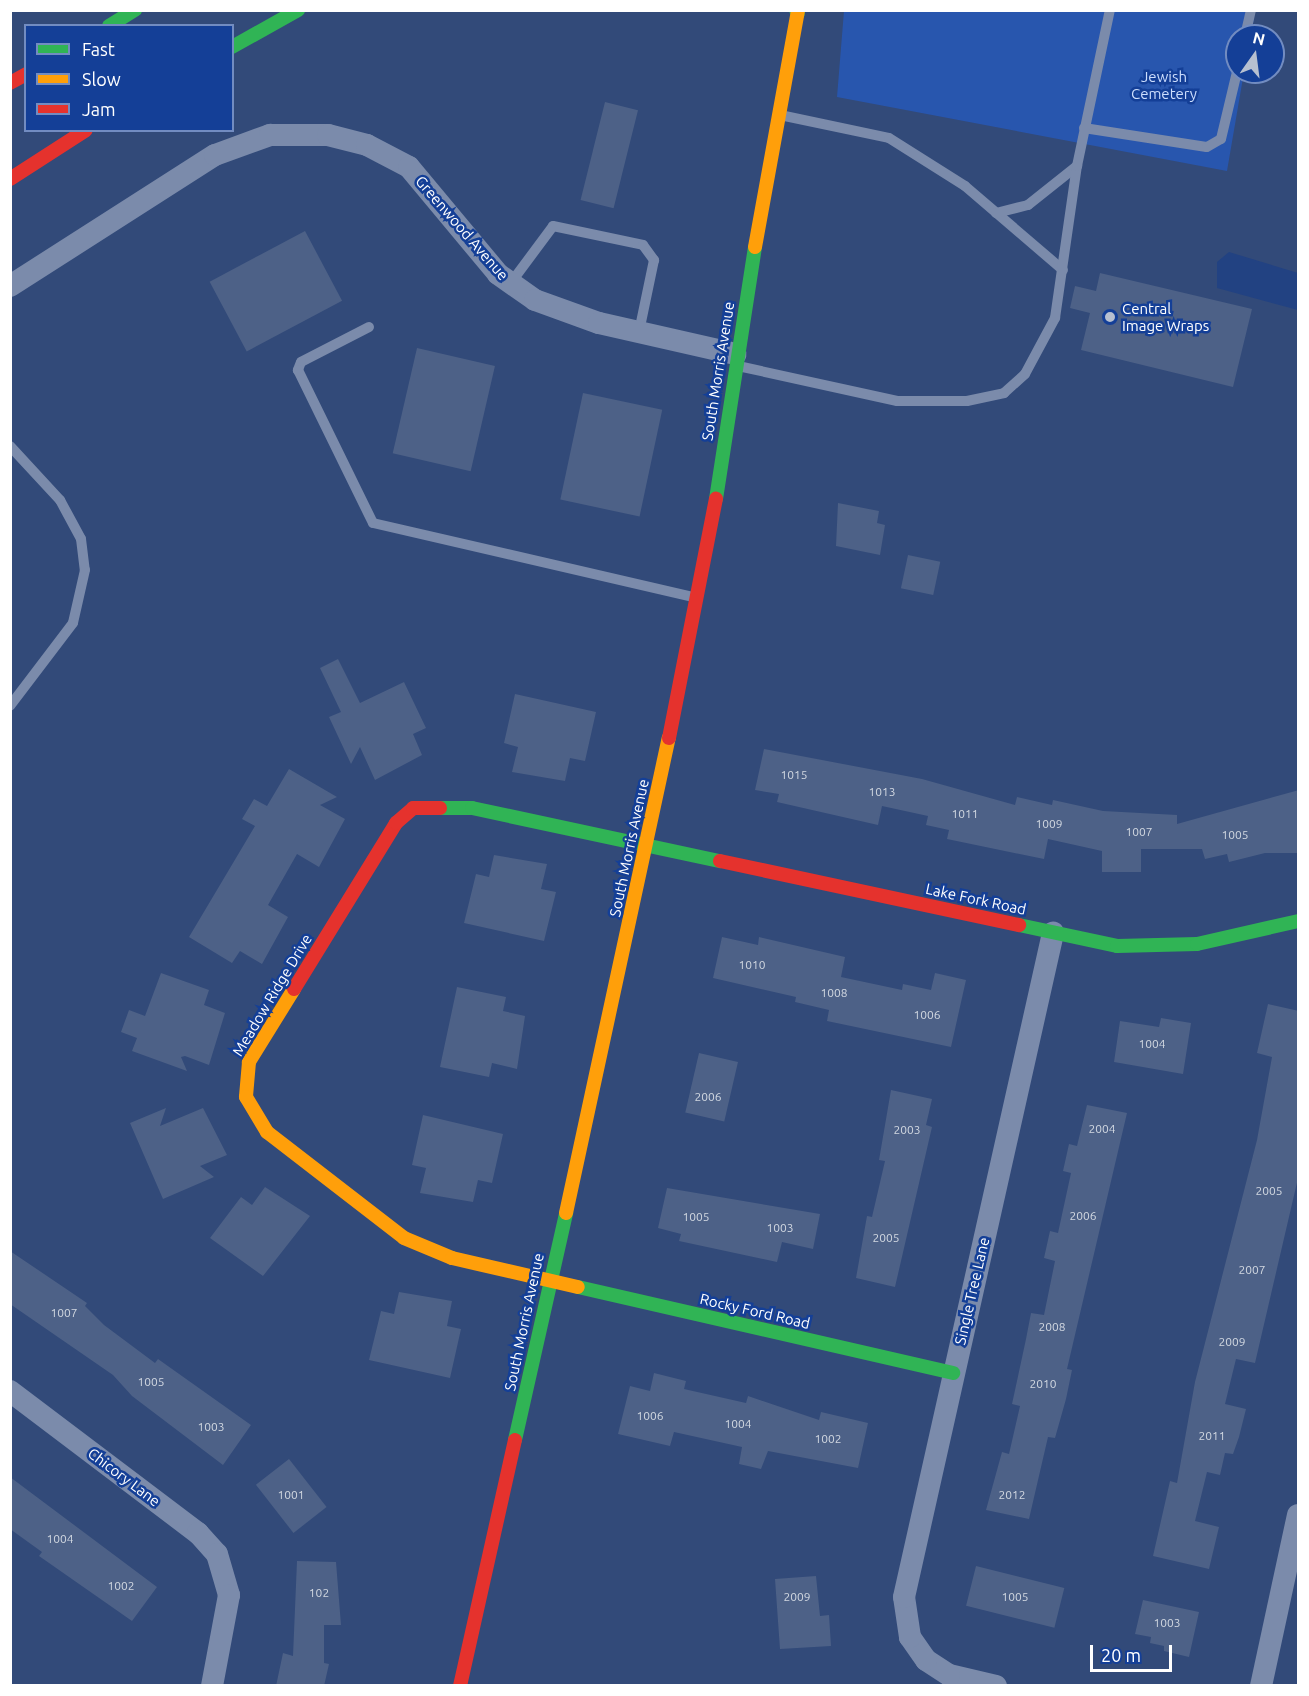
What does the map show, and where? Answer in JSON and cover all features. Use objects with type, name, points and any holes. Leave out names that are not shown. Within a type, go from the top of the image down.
[{"type":"main road","points":[[112,24],[135,10]]},
{"type":"main road","points":[[234,46],[298,10]]},
{"type":"main road","name":"South Morris Avenue","points":[[460,1686],[648,843],[697,598],[797,12]]},
{"type":"main road","points":[[10,83],[24,75]]},
{"type":"main road","points":[[10,179],[84,132]]},
{"type":"main road","name":"Meadow Ridge Drive","points":[[549,1282],[452,1258],[404,1238],[267,1132],[249,1106],[245,1076],[396,824],[413,808],[453,805],[648,843]]},
{"type":"main road","name":"Lake Fork Road","points":[[648,843],[1117,946],[1170,948],[1299,921]]},
{"type":"main road","name":"Rocky Ford Road","points":[[549,1282],[953,1373]]},
{"type":"street","name":"Greenwood Avenue","points":[[10,286],[215,155],[270,135],[299,133],[367,146],[409,167],[510,284],[563,312],[736,359]]},
{"type":"street","name":"Single Tree Lane","points":[[996,1686],[949,1675],[916,1648],[906,1624],[904,1597],[1053,933]]},
{"type":"street","name":"Chicory Lane","points":[[10,1391],[198,1533],[226,1574],[228,1610],[212,1686]]},
{"type":"street","points":[[1261,1686],[1299,1515]]},
{"type":"lane","points":[[736,359],[897,401],[967,401],[1004,393],[1025,374],[1043,346],[1055,318],[1077,166],[1110,10]]},
{"type":"lane","points":[[1084,128],[1207,147],[1221,139],[1234,84]]},
{"type":"lane","points":[[778,114],[889,138],[996,213],[1063,270]]},
{"type":"lane","points":[[996,213],[1028,205],[1077,166]]},
{"type":"lane","points":[[510,284],[553,226],[644,245],[654,260],[639,332]]},
{"type":"lane","points":[[369,327],[301,362],[298,370],[373,523],[697,598]]},
{"type":"lane","points":[[10,446],[60,500],[81,539],[85,570],[73,623],[10,706]]},
{"type":"green space","name":"Jewish Cemetery","points":[[844,11],[1255,11],[1253,24],[1225,24],[1225,84],[1242,84],[1227,171],[837,97]]},
{"type":"shaded area","points":[[1229,252],[1298,273],[1298,310],[1217,288],[1217,262]]},
{"type":"building","points":[[605,102],[638,110],[614,208],[581,200]]},
{"type":"building","points":[[305,231],[342,301],[247,351],[210,282]]},
{"type":"building","points":[[1100,273],[1252,309],[1233,387],[1081,350],[1090,313],[1070,308],[1075,286],[1096,291]]},
{"type":"building","points":[[417,348],[495,366],[471,471],[393,453]]},
{"type":"building","points":[[583,393],[662,410],[640,516],[560,500]]},
{"type":"building","points":[[838,503],[879,511],[877,523],[885,525],[880,555],[836,546]]},
{"type":"building","points":[[908,555],[940,562],[933,595],[901,588]]},
{"type":"building","points":[[338,659],[360,703],[404,682],[426,728],[413,734],[422,755],[375,780],[360,747],[351,764],[329,717],[341,712],[320,668]]},
{"type":"building","points":[[515,694],[596,712],[585,761],[570,758],[565,781],[512,772],[518,747],[504,743]]},
{"type":"building","points":[[764,749],[922,779],[1015,805],[1017,797],[1052,805],[1053,800],[1103,811],[1177,815],[1177,824],[1299,790],[1299,853],[1265,853],[1229,862],[1227,854],[1205,859],[1202,849],[1141,849],[1141,872],[1102,872],[1102,851],[1048,839],[1044,859],[947,839],[949,830],[926,825],[928,816],[882,806],[878,825],[777,802],[779,794],[755,790]]},
{"type":"building","points":[[289,769],[337,797],[320,805],[345,819],[319,867],[297,854],[268,905],[288,917],[262,964],[240,951],[232,963],[189,937],[255,826],[242,819],[254,799],[267,806]]},
{"type":"building","points":[[494,855],[547,864],[541,889],[556,892],[544,941],[464,923],[476,874],[489,877]]},
{"type":"building","points":[[722,937],[758,945],[759,937],[845,957],[841,977],[902,990],[903,984],[931,990],[935,973],[966,980],[951,1047],[827,1021],[829,1010],[795,1002],[796,997],[713,978]]},
{"type":"building","points":[[161,973],[209,990],[204,1005],[225,1013],[209,1065],[185,1056],[181,1057],[187,1071],[132,1051],[137,1038],[121,1032],[129,1010],[145,1016]]},
{"type":"building","points":[[457,987],[506,997],[503,1011],[525,1016],[517,1069],[492,1063],[489,1077],[440,1067]]},
{"type":"building","points":[[1268,1004],[1299,1011],[1299,1174],[1255,1363],[1236,1359],[1225,1404],[1246,1409],[1239,1437],[1233,1454],[1225,1453],[1220,1475],[1207,1472],[1195,1521],[1219,1527],[1209,1569],[1153,1556],[1170,1481],[1177,1483],[1195,1382],[1257,1140],[1272,1057],[1257,1053]]},
{"type":"building","points":[[1161,1018],[1191,1023],[1183,1074],[1114,1062],[1120,1021],[1159,1027]]},
{"type":"building","points":[[699,1053],[738,1062],[724,1121],[685,1112]]},
{"type":"building","points":[[891,1090],[932,1099],[926,1125],[932,1127],[895,1287],[856,1278],[867,1216],[872,1217],[885,1161],[879,1160]]},
{"type":"building","points":[[1087,1105],[1127,1113],[1067,1369],[1072,1370],[1066,1399],[1055,1438],[1048,1437],[1029,1519],[986,1510],[1002,1452],[1009,1454],[1020,1406],[1012,1404],[1031,1313],[1044,1315],[1055,1261],[1044,1258],[1050,1231],[1058,1233],[1071,1173],[1063,1171],[1069,1144],[1077,1146]]},
{"type":"building","points":[[166,1108],[160,1126],[203,1108],[227,1155],[200,1166],[214,1177],[163,1199],[130,1123]]},
{"type":"building","points":[[423,1115],[503,1134],[492,1183],[478,1180],[473,1202],[420,1193],[426,1168],[412,1165]]},
{"type":"building","points":[[265,1187],[310,1216],[263,1276],[210,1238],[241,1197],[252,1205]]},
{"type":"building","points":[[667,1188],[820,1214],[813,1249],[782,1242],[777,1262],[679,1241],[681,1234],[658,1228]]},
{"type":"building","points":[[10,1251],[87,1303],[85,1306],[104,1325],[155,1363],[158,1359],[251,1425],[223,1465],[132,1396],[113,1375],[10,1304]]},
{"type":"building","points":[[399,1292],[452,1301],[447,1326],[461,1329],[450,1378],[369,1360],[381,1311],[394,1314]]},
{"type":"building","points":[[654,1373],[686,1381],[684,1389],[746,1403],[748,1396],[819,1420],[821,1412],[868,1423],[858,1468],[768,1451],[761,1469],[739,1464],[742,1447],[674,1432],[670,1446],[618,1434],[630,1386],[650,1391]]},
{"type":"building","points":[[289,1459],[327,1507],[293,1533],[256,1485]]},
{"type":"building","points":[[10,1477],[157,1587],[132,1621],[39,1556],[42,1552],[10,1529]]},
{"type":"building","points":[[297,1561],[336,1562],[341,1625],[324,1625],[324,1663],[329,1664],[324,1686],[276,1686],[283,1653],[293,1656]]},
{"type":"building","points":[[976,1566],[1064,1588],[1054,1628],[966,1606]]},
{"type":"building","points":[[816,1576],[820,1616],[829,1615],[831,1646],[780,1649],[775,1579]]},
{"type":"building","points":[[1143,1600],[1199,1612],[1189,1657],[1164,1651],[1164,1646],[1150,1643],[1151,1637],[1135,1634]]},
{"type":"traffic: fast","points":[[112,24],[135,10]]},
{"type":"traffic: fast","points":[[234,46],[298,10]]},
{"type":"traffic: fast","points":[[796,10],[798,14]]},
{"type":"traffic: fast","points":[[716,499],[755,247]]},
{"type":"traffic: fast","points":[[440,808],[472,808],[720,861]]},
{"type":"traffic: fast","points":[[1019,925],[1117,946],[1197,944],[1298,921]]},
{"type":"traffic: fast","points":[[515,1440],[566,1213]]},
{"type":"traffic: fast","points":[[578,1287],[953,1373]]},
{"type":"traffic: slow","points":[[755,247],[798,10]]},
{"type":"traffic: slow","points":[[566,1213],[669,738]]},
{"type":"traffic: slow","points":[[294,989],[249,1062],[246,1097],[267,1132],[404,1238],[452,1258],[578,1287]]},
{"type":"traffic: jam","points":[[10,83],[24,75]]},
{"type":"traffic: jam","points":[[10,179],[83,132]]},
{"type":"traffic: jam","points":[[669,738],[716,499]]},
{"type":"traffic: jam","points":[[294,989],[396,823],[413,808],[440,808]]},
{"type":"traffic: jam","points":[[720,861],[1019,925]]},
{"type":"traffic: jam","points":[[460,1686],[515,1440]]},
{"type":"place","name":"Central Image Wraps","points":[[1110,317]]}]
